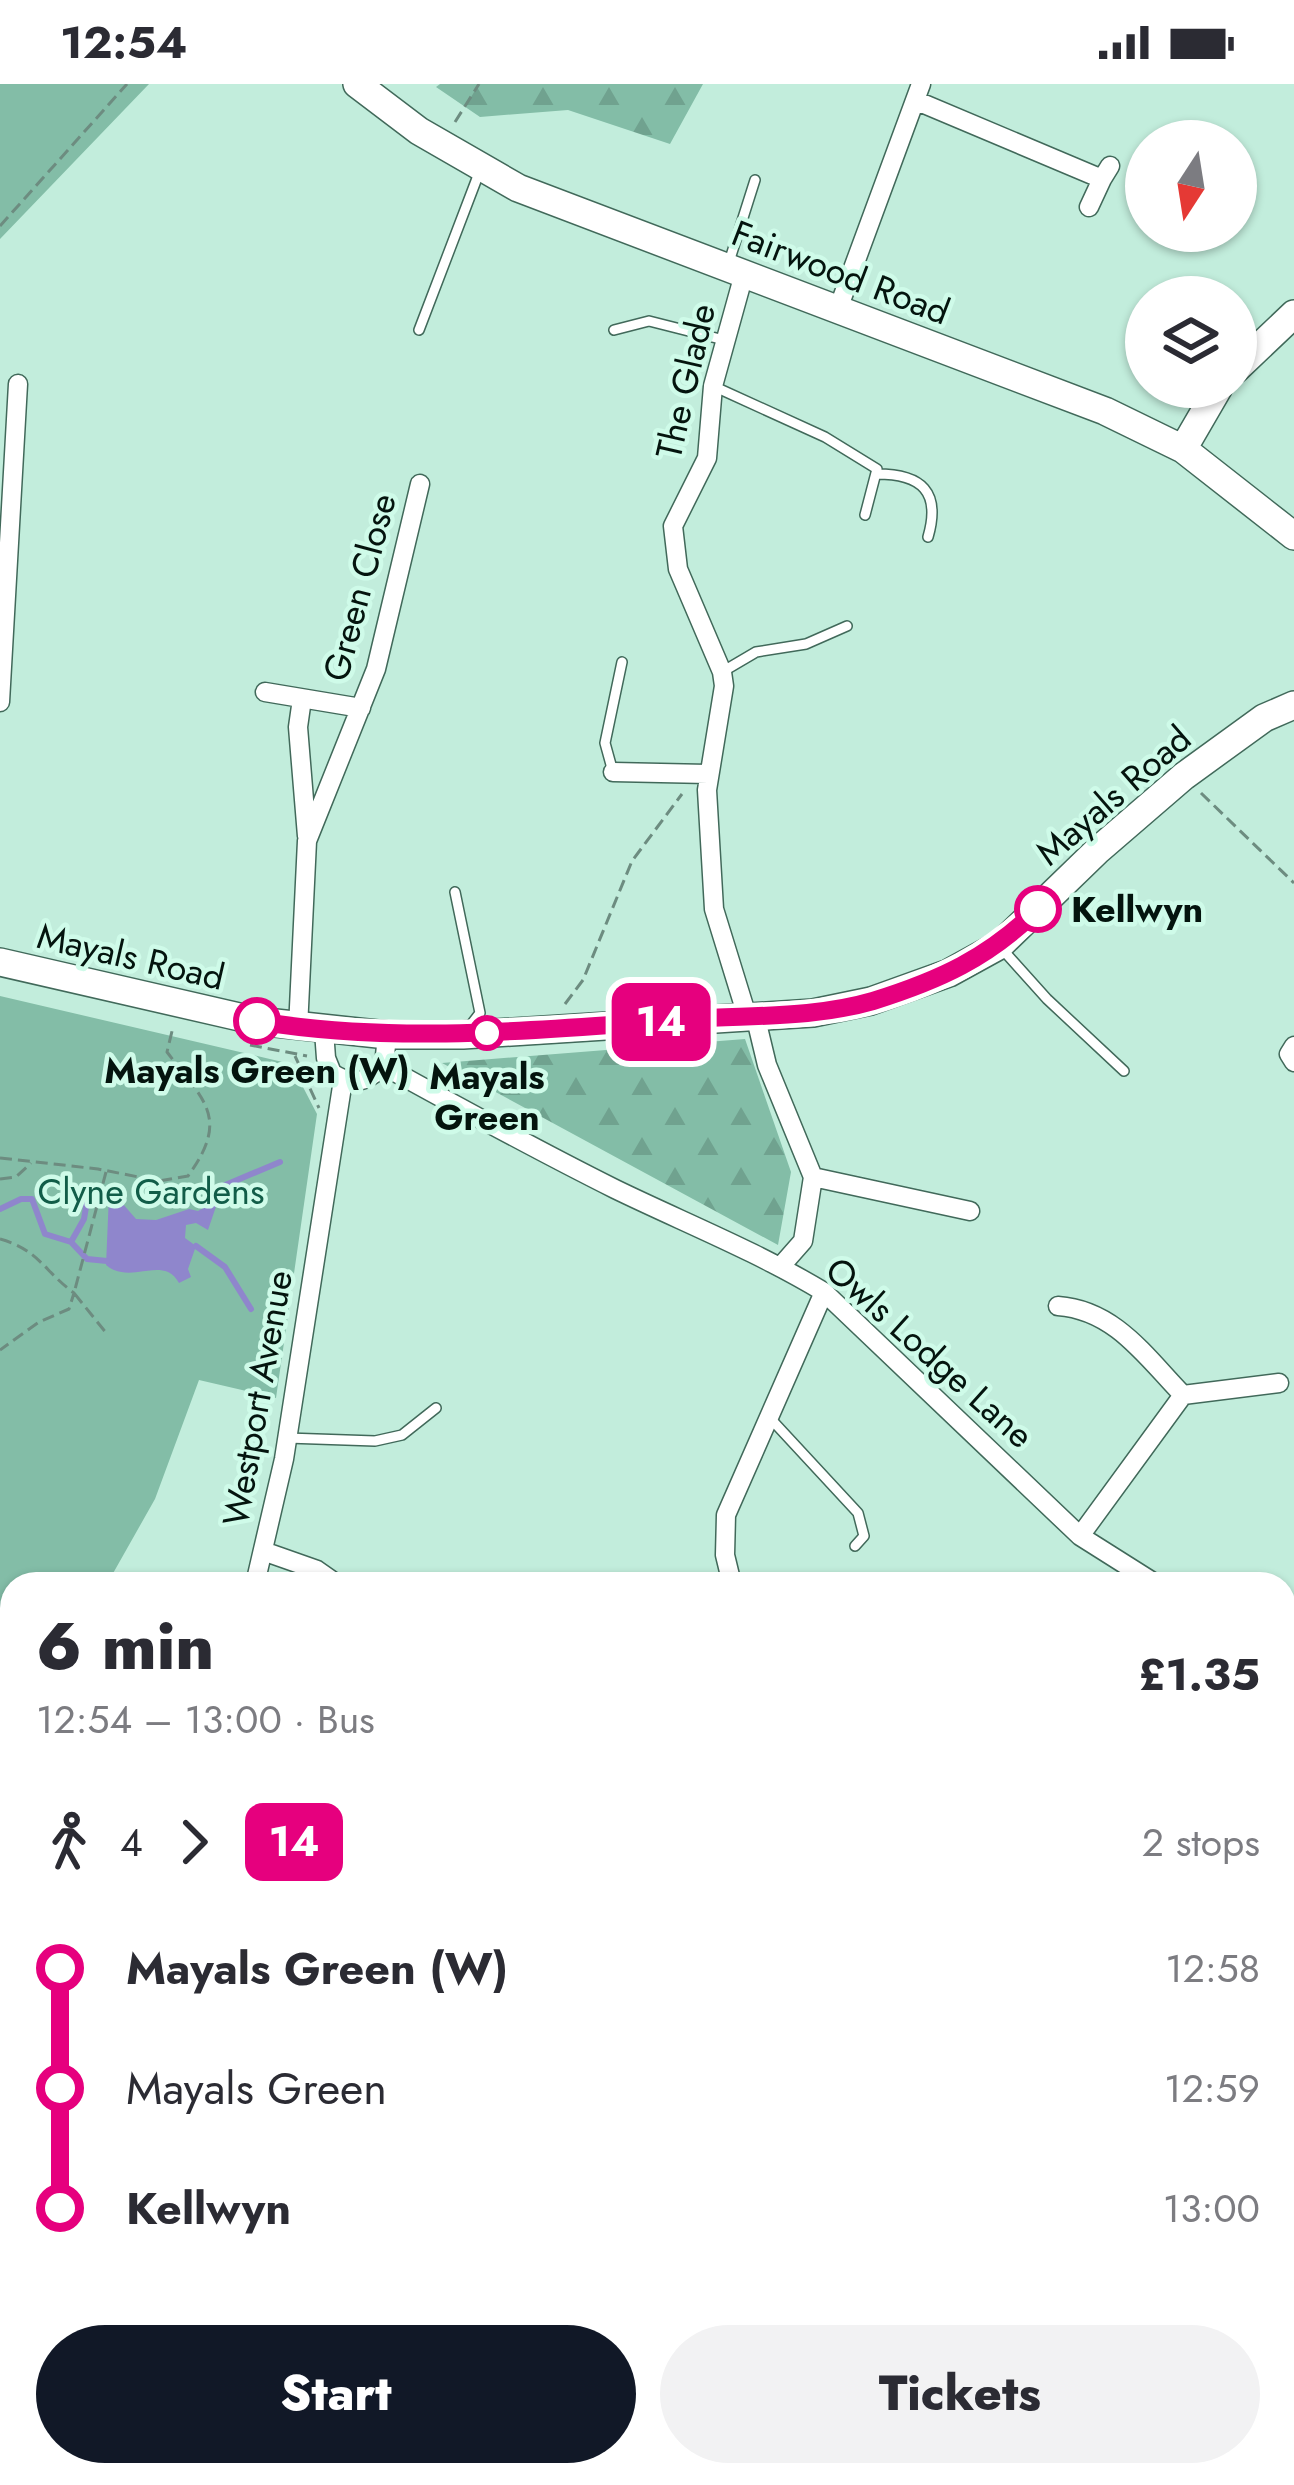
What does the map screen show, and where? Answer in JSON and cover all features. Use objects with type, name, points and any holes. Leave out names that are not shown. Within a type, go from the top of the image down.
[{"type":"main road","name":"Fairwood Road","points":[[357,84],[442,144],[518,188],[1105,411],[1183,449],[1294,536]]},
{"type":"main road","points":[[1257,349],[1294,314]]},
{"type":"main road","points":[[1183,449],[1207,408]]},
{"type":"main road","name":"Mayals Road","points":[[0,962],[301,1039],[463,1035],[812,1013],[871,1001],[949,973],[1000,946],[1097,851],[1184,776],[1264,718],[1294,705]]},
{"type":"street","points":[[838,309],[919,93],[1106,173],[1089,207]]},
{"type":"street","name":"The Glade","points":[[708,782],[724,686],[722,672],[672,542],[673,526],[707,458],[713,386],[736,270]]},
{"type":"street","points":[[0,703],[18,384]]},
{"type":"street","name":"Green Close","points":[[307,841],[361,708],[397,593],[420,484]]},
{"type":"street","name":"Green Close","points":[[266,692],[361,708]]},
{"type":"street","name":"Green Close","points":[[301,1039],[307,841],[298,727],[302,699]]},
{"type":"street","points":[[613,772],[708,782],[714,910],[767,1065],[813,1178],[803,1241],[781,1266]]},
{"type":"street","points":[[301,1039],[326,1058],[332,1073],[343,1080],[367,1081],[384,1066],[387,1035]]},
{"type":"street","points":[[1294,1046],[1289,1054],[1294,1062]]},
{"type":"street","name":"Owls Lodge Lane","points":[[384,1066],[617,1190],[704,1227],[824,1292],[1080,1536],[1137,1572]]},
{"type":"street","name":"Westport Avenue","points":[[258,1572],[287,1438],[343,1080]]},
{"type":"street","points":[[813,1178],[970,1210]]},
{"type":"street","points":[[729,1572],[724,1555],[726,1515],[824,1292]]},
{"type":"street","points":[[1058,1306],[1085,1310],[1116,1325],[1184,1395]]},
{"type":"street","points":[[1080,1536],[1184,1395],[1279,1383]]},
{"type":"street","points":[[263,1551],[320,1572]]},
{"type":"lane","points":[[419,330],[481,168]]},
{"type":"lane","points":[[736,270],[755,181]]},
{"type":"lane","points":[[614,330],[649,321],[724,340]]},
{"type":"lane","points":[[713,386],[824,437],[869,463],[877,474],[905,476],[925,488],[934,507],[928,537]]},
{"type":"lane","points":[[865,515],[877,474]]},
{"type":"lane","points":[[722,672],[756,652],[806,644],[847,626]]},
{"type":"lane","points":[[613,772],[605,743],[622,662]]},
{"type":"lane","points":[[455,892],[480,1013],[463,1035]]},
{"type":"lane","points":[[1000,946],[1047,999],[1124,1071]]},
{"type":"lane","points":[[287,1438],[375,1441],[402,1435],[436,1408]]},
{"type":"lane","points":[[770,1418],[858,1514],[864,1536],[855,1546]]},
{"type":"path","points":[[0,226],[127,84]]},
{"type":"path","points":[[442,144],[479,84]]},
{"type":"path","points":[[1184,776],[1294,884]]},
{"type":"path","points":[[562,1008],[583,980],[632,861],[686,789],[708,782]]},
{"type":"path","points":[[0,1158],[158,1181],[188,1176],[201,1159],[210,1118],[206,1098],[167,1052],[175,1020]]},
{"type":"path","points":[[252,1037],[301,1039],[321,1119],[336,1122]]},
{"type":"path","points":[[0,1179],[16,1177],[32,1162]]},
{"type":"path","points":[[0,1350],[39,1322],[69,1310],[106,1170]]},
{"type":"path","points":[[0,1239],[34,1251],[106,1334]]},
{"type":"green space","points":[[0,84],[149,84],[0,239]]},
{"type":"green space","points":[[703,84],[670,144],[568,110],[480,117],[436,87]]},
{"type":"green space","name":"Clyne Gardens","points":[[0,996],[291,1064],[317,1114],[276,1398],[199,1380],[155,1499],[114,1572],[0,1572]]},
{"type":"green space","points":[[745,1039],[791,1172],[778,1245],[442,1063]]},
{"type":"shaded area","points":[[223,1186],[208,1230],[196,1223],[186,1225],[185,1238],[196,1246],[188,1269],[191,1277],[179,1283],[164,1271],[126,1273],[106,1265],[109,1195],[116,1196],[136,1219],[156,1220],[189,1209],[198,1211],[207,1206],[215,1188]]},
{"type":"waterway","points":[[223,1186],[280,1162]]},
{"type":"waterway","points":[[0,1209],[32,1199],[45,1234],[71,1242]]},
{"type":"waterway","points":[[87,1201],[84,1219],[71,1242],[87,1259],[107,1261]]},
{"type":"waterway","points":[[196,1246],[225,1267],[251,1309]]},
{"type":"bus line","name":"14","points":[[257,1021],[324,1031],[463,1035],[812,1013],[871,1001],[949,973],[1000,946],[1038,909]]},
{"type":"place","name":"Kellwyn","points":[[1038,909]]},
{"type":"place","name":"Mayals Green (W)","points":[[257,1021]]},
{"type":"place","name":"Mayals Green","points":[[487,1033]]}]
